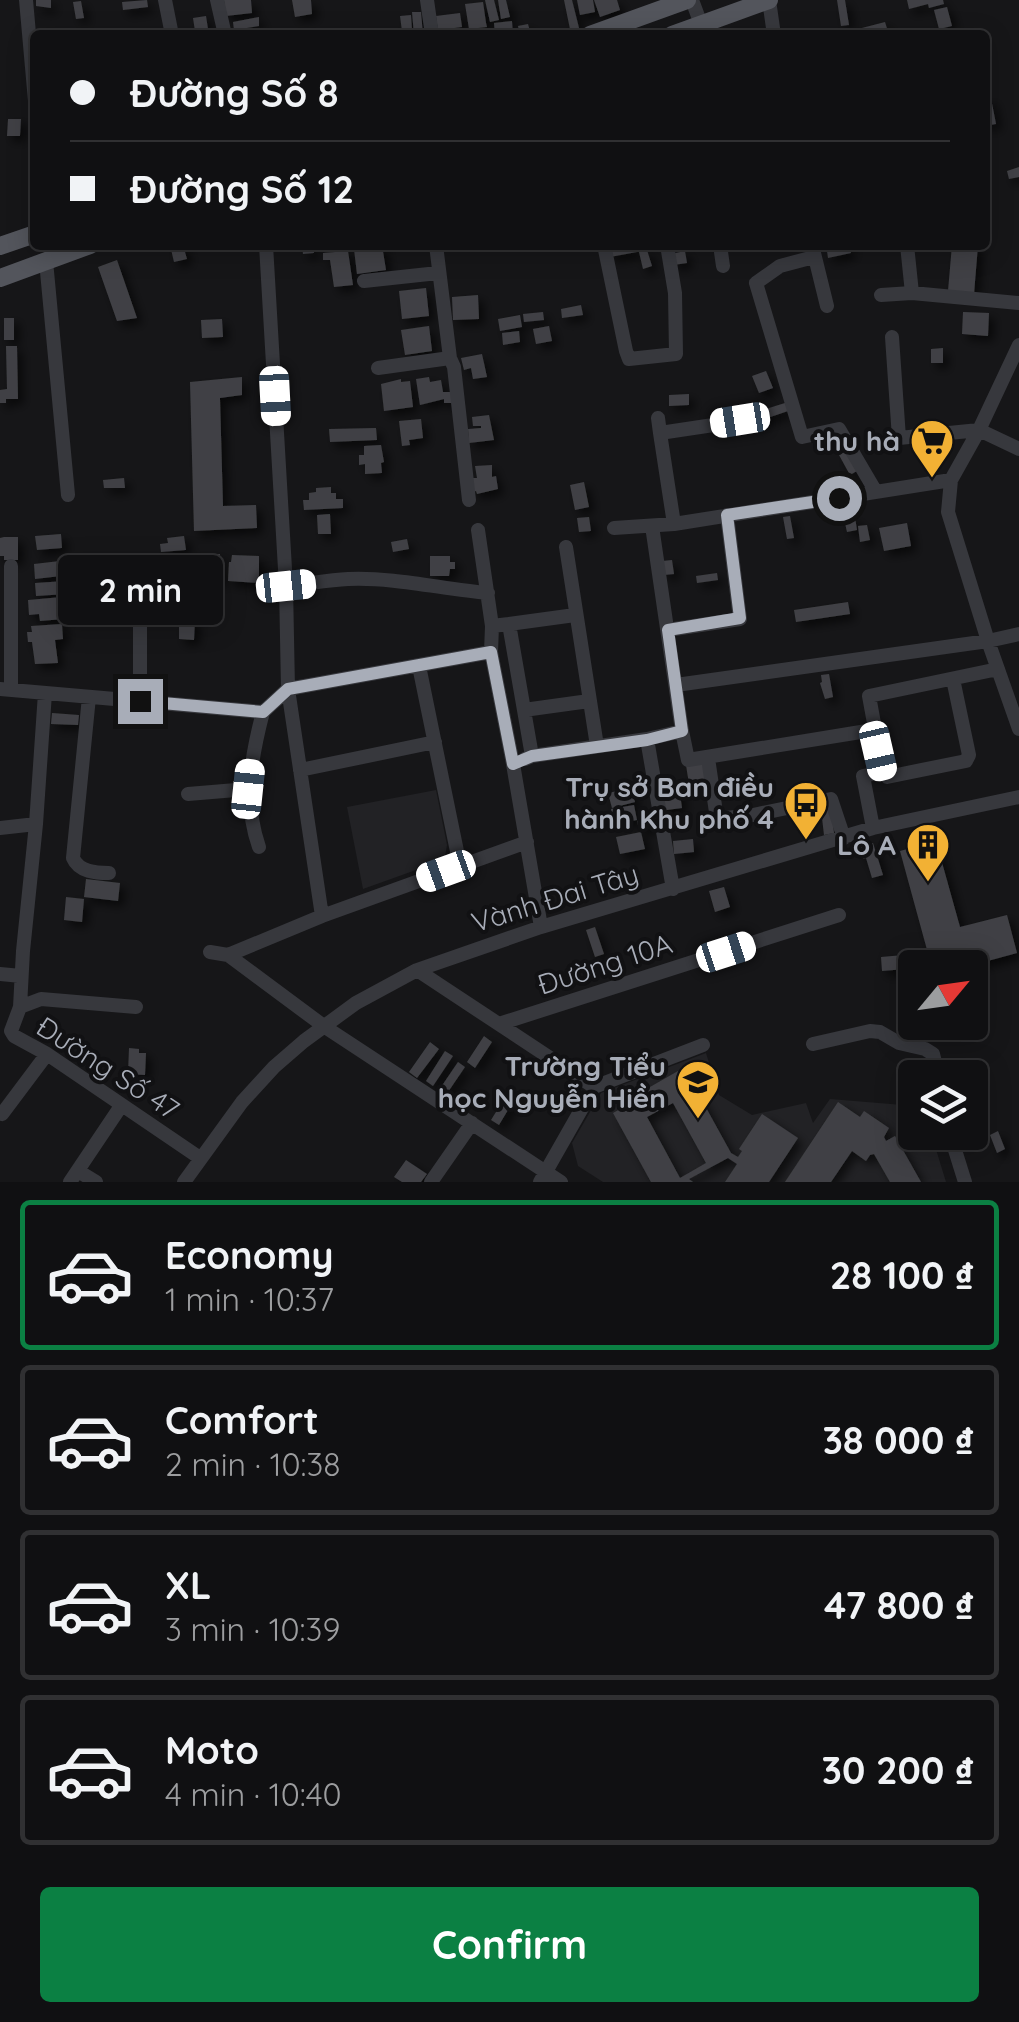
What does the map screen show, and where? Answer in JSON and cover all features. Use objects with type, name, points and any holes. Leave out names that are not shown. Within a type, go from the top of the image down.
[{"type":"main road","points":[[600,30],[647,7],[689,0]]},
{"type":"main road","points":[[703,29],[769,0]]},
{"type":"main road","points":[[30,236],[4,245],[8,275],[76,250]]},
{"type":"street","points":[[26,0],[30,45]]},
{"type":"street","points":[[165,0],[171,30]]},
{"type":"street","points":[[217,0],[224,30]]},
{"type":"street","points":[[428,0],[431,30]]},
{"type":"street","points":[[689,0],[703,29]]},
{"type":"street","points":[[769,0],[773,30]]},
{"type":"street","points":[[266,250],[286,586],[288,689],[322,916]]},
{"type":"street","points":[[436,250],[470,500]]},
{"type":"street","points":[[605,250],[630,359],[637,360],[676,354],[676,293],[668,250]]},
{"type":"street","points":[[721,250],[723,266]]},
{"type":"street","points":[[908,250],[912,293]]},
{"type":"street","points":[[826,306],[813,251],[780,266],[756,283],[802,437],[838,429],[876,492]]},
{"type":"street","points":[[46,261],[68,495]]},
{"type":"street","points":[[364,282],[438,273]]},
{"type":"street","points":[[880,295],[912,293],[1019,303]]},
{"type":"street","points":[[892,337],[899,438],[980,430],[1019,449]]},
{"type":"street","points":[[1019,345],[980,430],[951,480],[948,512],[988,641],[1015,707],[1019,729]]},
{"type":"street","points":[[378,368],[450,358]]},
{"type":"street","points":[[674,524],[659,426],[740,420]]},
{"type":"street","points":[[614,528],[674,524],[951,480]]},
{"type":"street","points":[[668,630],[740,618],[727,515]]},
{"type":"street","points":[[652,526],[688,760],[873,730]]},
{"type":"street","points":[[478,530],[492,626],[491,652],[540,926]]},
{"type":"street","points":[[566,547],[596,746]]},
{"type":"street","points":[[11,566],[6,690],[263,712]]},
{"type":"street","points":[[286,586],[349,579],[488,593]]},
{"type":"street","points":[[79,590],[133,585],[140,588],[140,701]]},
{"type":"street","points":[[492,626],[575,615]]},
{"type":"street","points":[[509,624],[532,756]]},
{"type":"street","points":[[676,685],[1019,634]]},
{"type":"street","points":[[259,847],[252,827],[248,789],[252,752],[263,712],[288,689],[491,652]]},
{"type":"street","points":[[418,666],[460,866]]},
{"type":"street","points":[[953,678],[970,756],[966,761],[887,777],[873,730],[869,696],[953,678],[998,669]]},
{"type":"street","points":[[20,1006],[45,693]]},
{"type":"street","points":[[89,697],[73,858],[85,870],[109,873]]},
{"type":"street","points":[[524,710],[589,701]]},
{"type":"street","points":[[513,764],[532,756],[647,740],[682,731]]},
{"type":"street","points":[[647,740],[672,889]]},
{"type":"street","points":[[300,770],[434,742]]},
{"type":"street","points":[[708,758],[717,819],[830,800],[844,838]]},
{"type":"street","points":[[873,828],[863,776],[883,772]]},
{"type":"street","points":[[188,794],[248,789]]},
{"type":"street","name":"Vành Đai Tây","points":[[184,1182],[257,1084],[304,1040],[367,996],[417,970],[540,926],[873,828],[1019,797]]},
{"type":"street","points":[[0,828],[36,824]]},
{"type":"street","points":[[228,955],[322,916],[527,842]]},
{"type":"street","name":"Đường 10A","points":[[500,1024],[839,915]]},
{"type":"street","points":[[210,952],[228,955],[325,1027],[472,1123],[543,1177],[562,1182]]},
{"type":"street","points":[[417,970],[594,1087]]},
{"type":"street","points":[[0,974],[21,976]]},
{"type":"street","name":"Đường Số 47","points":[[136,1007],[41,999],[20,1006],[11,1031],[200,1158]]},
{"type":"street","points":[[813,1044],[870,1030],[925,1050],[934,1060]]},
{"type":"street","points":[[543,1177],[594,1087],[703,1045]]},
{"type":"street","points":[[0,1113],[46,1054]]},
{"type":"street","points":[[96,1182],[74,1176],[122,1106]]},
{"type":"street","points":[[430,1182],[472,1123]]},
{"type":"street","points":[[955,1150],[965,1182]]},
{"type":"shaded area","points":[[436,790],[447,845],[445,857],[363,889],[347,807]]},
{"type":"shaded area","name":"Trường Tiểu học Nguyễn Hiền","points":[[706,1053],[719,1095],[752,1115],[806,1103],[813,1123],[830,1099],[898,1105],[898,1150],[936,1150],[946,1182],[603,1182],[578,1166],[572,1143],[601,1093]]},
{"type":"building","points":[[36,0],[51,0],[51,8],[36,6]]},
{"type":"building","points":[[147,0],[148,7],[123,10],[122,2]]},
{"type":"building","points":[[224,0],[251,0],[252,13],[226,16]]},
{"type":"building","points":[[292,0],[311,0],[312,14],[295,17]]},
{"type":"building","points":[[485,0],[494,0],[499,20],[490,22]]},
{"type":"building","points":[[498,0],[506,0],[510,17],[501,19]]},
{"type":"building","points":[[564,0],[572,0],[580,30],[570,30]]},
{"type":"building","points":[[577,0],[593,0],[595,12],[580,15]]},
{"type":"building","points":[[594,0],[617,0],[620,10],[600,17]]},
{"type":"building","points":[[837,0],[845,0],[849,25],[841,26]]},
{"type":"building","points":[[907,0],[943,0],[944,4],[909,9]]},
{"type":"building","points":[[81,1],[84,18],[76,19],[73,2]]},
{"type":"building","points":[[483,2],[487,27],[469,29],[465,4]]},
{"type":"building","points":[[947,7],[952,26],[939,29],[934,10]]},
{"type":"building","points":[[412,12],[421,12],[423,30],[414,30]]},
{"type":"building","points":[[460,13],[462,27],[438,30],[436,16]]},
{"type":"building","points":[[411,15],[412,30],[402,30],[400,16]]},
{"type":"building","points":[[206,16],[208,29],[195,30],[193,18]]},
{"type":"building","points":[[259,17],[259,26],[234,30],[233,22]]},
{"type":"building","points":[[512,21],[513,30],[495,30],[494,23]]},
{"type":"building","points":[[885,22],[887,30],[858,30]]},
{"type":"building","points":[[990,98],[996,124],[990,125]]},
{"type":"building","points":[[8,119],[21,119],[20,136],[7,136]]},
{"type":"building","points":[[1019,167],[1019,177],[1009,179],[1007,171]]},
{"type":"building","points":[[171,250],[184,250],[187,259],[174,262]]},
{"type":"building","points":[[354,250],[383,250],[386,270],[357,274]]},
{"type":"building","points":[[609,250],[637,252],[610,257]]},
{"type":"building","points":[[647,250],[652,266],[643,269],[639,252]]},
{"type":"building","points":[[850,250],[851,253],[828,258],[827,251]]},
{"type":"building","points":[[952,250],[978,250],[974,294],[948,291]]},
{"type":"building","points":[[348,251],[353,285],[334,287],[330,260],[323,260],[323,253]]},
{"type":"building","points":[[685,251],[687,263],[673,265],[671,254]]},
{"type":"building","points":[[117,260],[137,318],[117,321],[98,267]]},
{"type":"building","points":[[426,288],[429,316],[402,319],[399,291]]},
{"type":"building","points":[[478,295],[479,319],[453,320],[452,297]]},
{"type":"building","points":[[581,305],[583,315],[562,318],[561,309]]},
{"type":"building","points":[[543,312],[544,320],[524,322],[523,314]]},
{"type":"building","points":[[963,312],[989,313],[988,336],[962,334]]},
{"type":"building","points":[[520,315],[522,327],[500,331],[498,319]]},
{"type":"building","points":[[4,318],[14,318],[14,340],[4,340]]},
{"type":"building","points":[[222,319],[223,337],[202,338],[201,320]]},
{"type":"building","points":[[429,326],[432,351],[405,355],[401,330]]},
{"type":"building","points":[[549,326],[552,341],[536,344],[533,329]]},
{"type":"building","points":[[519,331],[520,342],[503,345],[502,333]]},
{"type":"building","points":[[6,346],[17,346],[18,399],[0,403],[0,390],[7,389]]},
{"type":"building","points":[[943,348],[943,363],[931,363],[931,349]]},
{"type":"building","points":[[482,354],[487,377],[473,379],[471,368],[464,370],[461,358]]},
{"type":"building","points":[[766,371],[773,388],[759,393],[752,376]]},
{"type":"building","points":[[242,377],[242,395],[220,398],[223,506],[256,505],[257,528],[194,531],[190,382]]},
{"type":"building","points":[[429,377],[430,382],[441,380],[443,392],[452,392],[453,403],[444,403],[444,399],[420,405],[416,379]]},
{"type":"building","points":[[410,381],[413,407],[384,411],[381,384]]},
{"type":"building","points":[[689,394],[689,405],[669,406],[669,395]]},
{"type":"building","points":[[785,403],[788,411],[756,422],[753,413]]},
{"type":"building","points":[[489,415],[494,440],[469,443],[468,429],[481,428],[473,426],[472,417]]},
{"type":"building","points":[[421,419],[423,438],[409,440],[410,445],[402,446],[399,421]]},
{"type":"building","points":[[376,428],[377,440],[330,442],[329,429]]},
{"type":"building","points":[[381,445],[382,473],[365,474],[365,464],[359,465],[359,455],[364,455],[364,446]]},
{"type":"building","points":[[845,451],[857,471],[850,475],[839,455]]},
{"type":"building","points":[[492,465],[498,489],[472,492],[471,478],[477,478],[475,466]]},
{"type":"building","points":[[124,478],[125,488],[104,488],[103,480]]},
{"type":"building","points":[[584,482],[589,507],[575,510],[570,485]]},
{"type":"building","points":[[331,487],[336,499],[343,499],[343,508],[304,510],[303,500],[309,500],[309,493]]},
{"type":"building","points":[[330,514],[331,534],[318,534],[317,515]]},
{"type":"building","points":[[790,516],[794,538],[787,539],[783,517]]},
{"type":"building","points":[[589,517],[591,531],[579,532],[577,518]]},
{"type":"building","points":[[855,517],[857,530],[847,532],[844,519]]},
{"type":"building","points":[[907,523],[911,546],[884,551],[879,528]]},
{"type":"building","points":[[867,525],[870,540],[860,542],[858,526]]},
{"type":"building","points":[[61,534],[62,548],[37,550],[35,536]]},
{"type":"building","points":[[184,536],[186,550],[161,552],[160,544],[168,543],[167,538]]},
{"type":"building","points":[[18,537],[18,560],[4,560],[0,556],[0,538]]},
{"type":"building","points":[[407,539],[409,549],[393,552],[391,542]]},
{"type":"building","points":[[187,554],[220,554],[220,582],[187,581]]},
{"type":"building","points":[[232,555],[259,556],[259,583],[228,581]]},
{"type":"building","points":[[430,556],[450,556],[455,569],[450,569],[449,576],[430,576]]},
{"type":"building","points":[[672,560],[674,574],[664,575],[662,561]]},
{"type":"building","points":[[60,561],[61,576],[35,579],[34,564]]},
{"type":"building","points":[[717,573],[718,580],[697,583],[696,576]]},
{"type":"building","points":[[66,581],[67,594],[36,596],[35,583]]},
{"type":"building","points":[[62,597],[64,619],[40,621],[39,614],[29,615],[28,600]]},
{"type":"building","points":[[848,602],[850,614],[796,622],[794,610]]},
{"type":"building","points":[[179,615],[190,615],[189,620],[195,620],[194,640],[179,639]]},
{"type":"building","points":[[62,624],[63,639],[55,640],[58,663],[35,664],[32,642],[28,642],[31,626]]},
{"type":"building","points":[[829,674],[833,697],[825,699],[821,675]]},
{"type":"building","points":[[52,713],[79,715],[78,725],[51,724]]},
{"type":"building","points":[[703,763],[706,782],[689,784],[686,765]]},
{"type":"building","points":[[679,787],[682,808],[659,811],[662,790]]},
{"type":"building","points":[[631,788],[635,802],[612,808],[608,793]]},
{"type":"building","points":[[634,805],[637,820],[614,824],[611,809]]},
{"type":"building","points":[[831,807],[834,833],[824,835],[821,809]]},
{"type":"building","points":[[652,817],[654,827],[639,830],[637,821]]},
{"type":"building","points":[[641,832],[645,849],[620,854],[616,837]]},
{"type":"building","points":[[693,839],[694,852],[674,854],[673,841]]},
{"type":"building","name":"Lô A","points":[[936,841],[960,927],[1007,915],[1017,953],[988,961],[988,950],[927,950],[900,851]]},
{"type":"building","points":[[873,843],[883,875],[872,878],[859,847]]},
{"type":"building","points":[[86,879],[120,883],[118,901],[84,897]]},
{"type":"building","points":[[724,887],[730,907],[715,912],[709,891]]},
{"type":"building","points":[[66,897],[84,899],[82,922],[64,920]]},
{"type":"building","points":[[595,927],[604,954],[595,957],[586,930]]},
{"type":"building","points":[[898,956],[898,970],[882,971],[881,957]]},
{"type":"building","points":[[484,1036],[492,1042],[475,1068],[467,1062]]},
{"type":"building","points":[[430,1042],[439,1049],[417,1078],[409,1072]]},
{"type":"building","points":[[129,1048],[146,1053],[145,1075],[128,1074]]},
{"type":"building","points":[[445,1051],[453,1056],[433,1086],[426,1081]]},
{"type":"building","points":[[458,1062],[465,1067],[446,1095],[439,1090]]},
{"type":"building","points":[[678,1071],[682,1079],[688,1075],[731,1153],[738,1157],[742,1151],[739,1149],[762,1114],[798,1138],[769,1182],[725,1182],[737,1164],[728,1158],[689,1179],[693,1182],[651,1182],[613,1113],[624,1107],[622,1103]],"holes":[[[673,1103],[706,1163],[680,1178],[647,1117]]]},
{"type":"building","points":[[509,1091],[517,1095],[499,1125],[491,1120]]},
{"type":"building","points":[[838,1102],[860,1117],[864,1111],[889,1128],[886,1141],[895,1136],[898,1150],[903,1150],[921,1182],[890,1182],[874,1154],[866,1161],[852,1151],[831,1182],[785,1182]]},
{"type":"building","points":[[998,1131],[1005,1149],[997,1153],[990,1135]]},
{"type":"building","points":[[406,1160],[427,1174],[421,1182],[402,1182],[394,1177]]},
{"type":"place","name":"thu hà","points":[[932,479]]},
{"type":"place","name":"Trụ sở Ban điều hành Khu phố 4","points":[[806,841]]},
{"type":"place","name":"Lô A","points":[[928,883]]},
{"type":"place","name":"Trường Tiểu học Nguyễn Hiền","points":[[698,1120]]},
{"type":"route","points":[[140,701],[263,712],[288,689],[491,652],[513,764],[532,756],[647,740],[682,731],[668,630],[740,618],[727,515],[839,498]]}]
